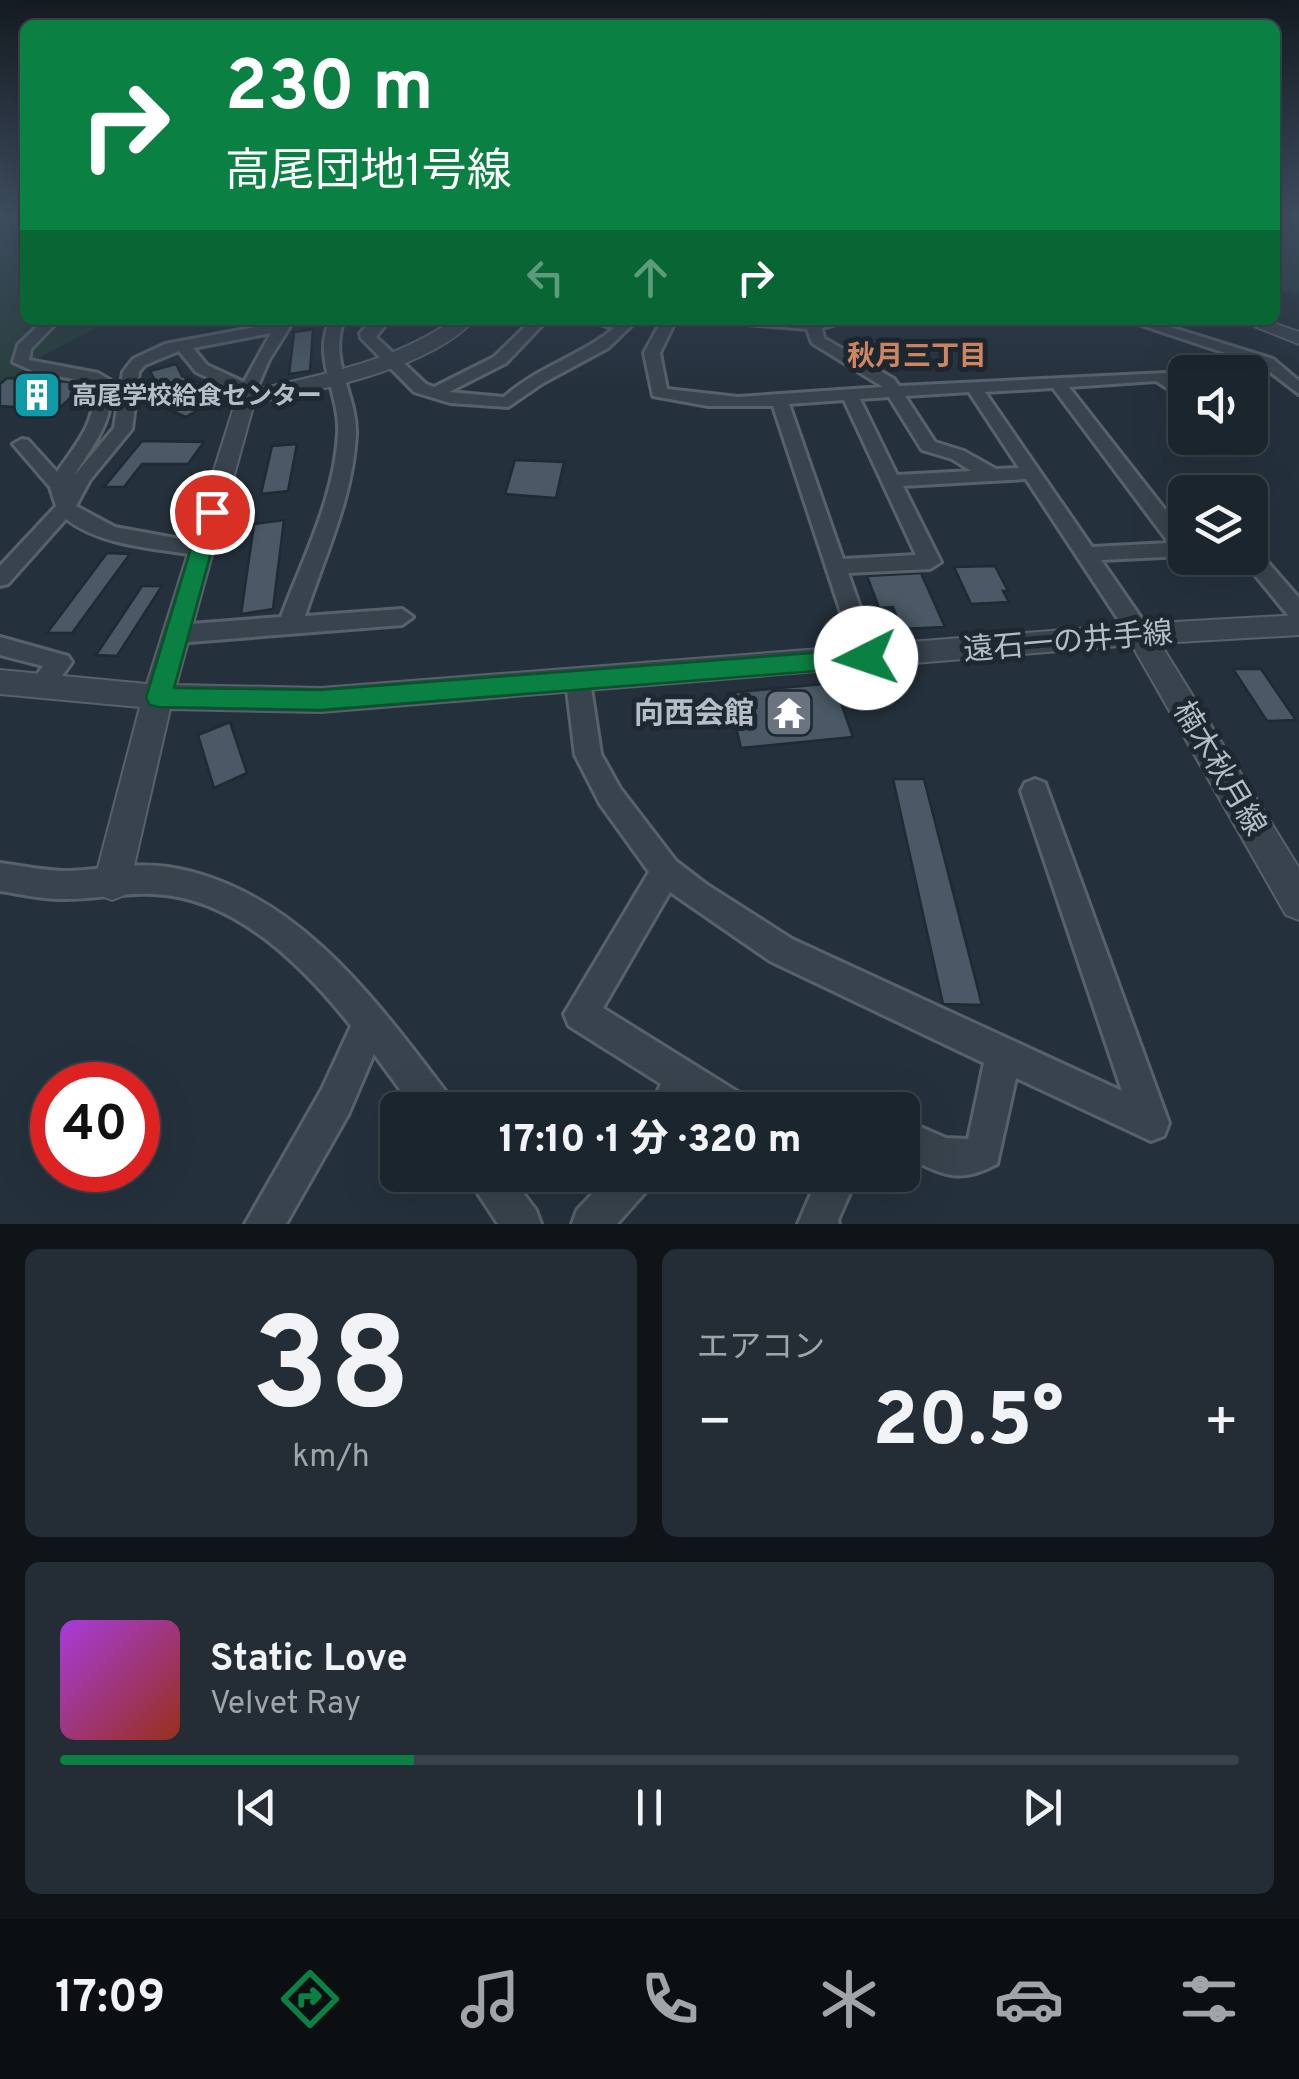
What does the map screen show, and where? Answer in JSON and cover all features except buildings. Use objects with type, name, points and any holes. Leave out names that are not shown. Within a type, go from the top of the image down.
[{"type":"street","points":[[46,325],[23,348],[21,362],[32,368],[92,375],[102,380],[104,390],[100,428],[73,462],[62,497]]},
{"type":"street","points":[[0,579],[62,497],[123,429],[131,372],[152,354],[193,339],[273,325]]},
{"type":"street","points":[[112,883],[158,698],[246,393],[283,325]]},
{"type":"street","points":[[290,624],[336,494],[348,428],[330,360],[329,341],[335,325]]},
{"type":"street","points":[[377,325],[368,333],[369,338],[420,388],[435,394],[508,402],[524,385],[614,340],[626,325]]},
{"type":"street","points":[[193,339],[190,361],[201,369],[246,393],[280,393],[424,346],[457,325]]},
{"type":"street","points":[[435,394],[500,360],[535,325]]},
{"type":"street","points":[[666,325],[652,354],[659,392],[678,400],[779,399],[1160,376],[1168,382]]},
{"type":"street","points":[[814,325],[817,340],[888,382],[928,446],[958,455],[992,475]]},
{"type":"street","points":[[1166,325],[1267,362],[1299,390]]},
{"type":"street","points":[[1262,325],[1299,338]]},
{"type":"street","points":[[1059,385],[1168,526]]},
{"type":"street","points":[[975,389],[1140,634]]},
{"type":"street","points":[[837,566],[930,562],[848,394]]},
{"type":"street","points":[[779,399],[866,658]]},
{"type":"street","points":[[22,444],[84,523],[201,550]]},
{"type":"street","points":[[890,482],[1031,473]]},
{"type":"street","points":[[1087,554],[1168,549]]},
{"type":"street","points":[[1267,575],[1299,613]]},
{"type":"street","points":[[177,634],[402,618]]},
{"type":"street","name":"遠石一の井手線","points":[[0,682],[158,698],[321,700],[1299,624]]},
{"type":"street","name":"楠木秋月線","points":[[1140,634],[1299,902]]},
{"type":"street","points":[[0,646],[60,662],[41,686]]},
{"type":"street","points":[[578,681],[588,755],[610,796],[666,871],[780,950],[1152,1123],[1035,791]]},
{"type":"street","points":[[666,871],[582,1014],[672,1092]]},
{"type":"street","points":[[0,877],[57,885],[168,880],[220,896],[299,944],[371,1021],[424,1092]]},
{"type":"street","points":[[264,1224],[335,1102],[371,1021]]},
{"type":"street","points":[[920,1145],[957,1161],[968,1162],[984,1151],[1004,1054]]},
{"type":"street","points":[[498,1192],[522,1224]]},
{"type":"street","points":[[591,1224],[620,1192]]},
{"type":"street","points":[[820,1224],[817,1222],[830,1192]]},
{"type":"green space","points":[[0,272],[20,272],[20,325],[101,325],[31,362],[0,389]]},
{"type":"green space","points":[[1280,272],[1299,272],[1299,292],[1280,291]]},
{"type":"place","name":"高尾学校給食センター","points":[[37,395]]},
{"type":"place","name":"向西会館","points":[[789,713]]},
{"type":"district","name":"秋月三丁目","points":[[917,355]]},
{"type":"route","points":[[212,512],[158,698],[321,700],[866,658]]}]
